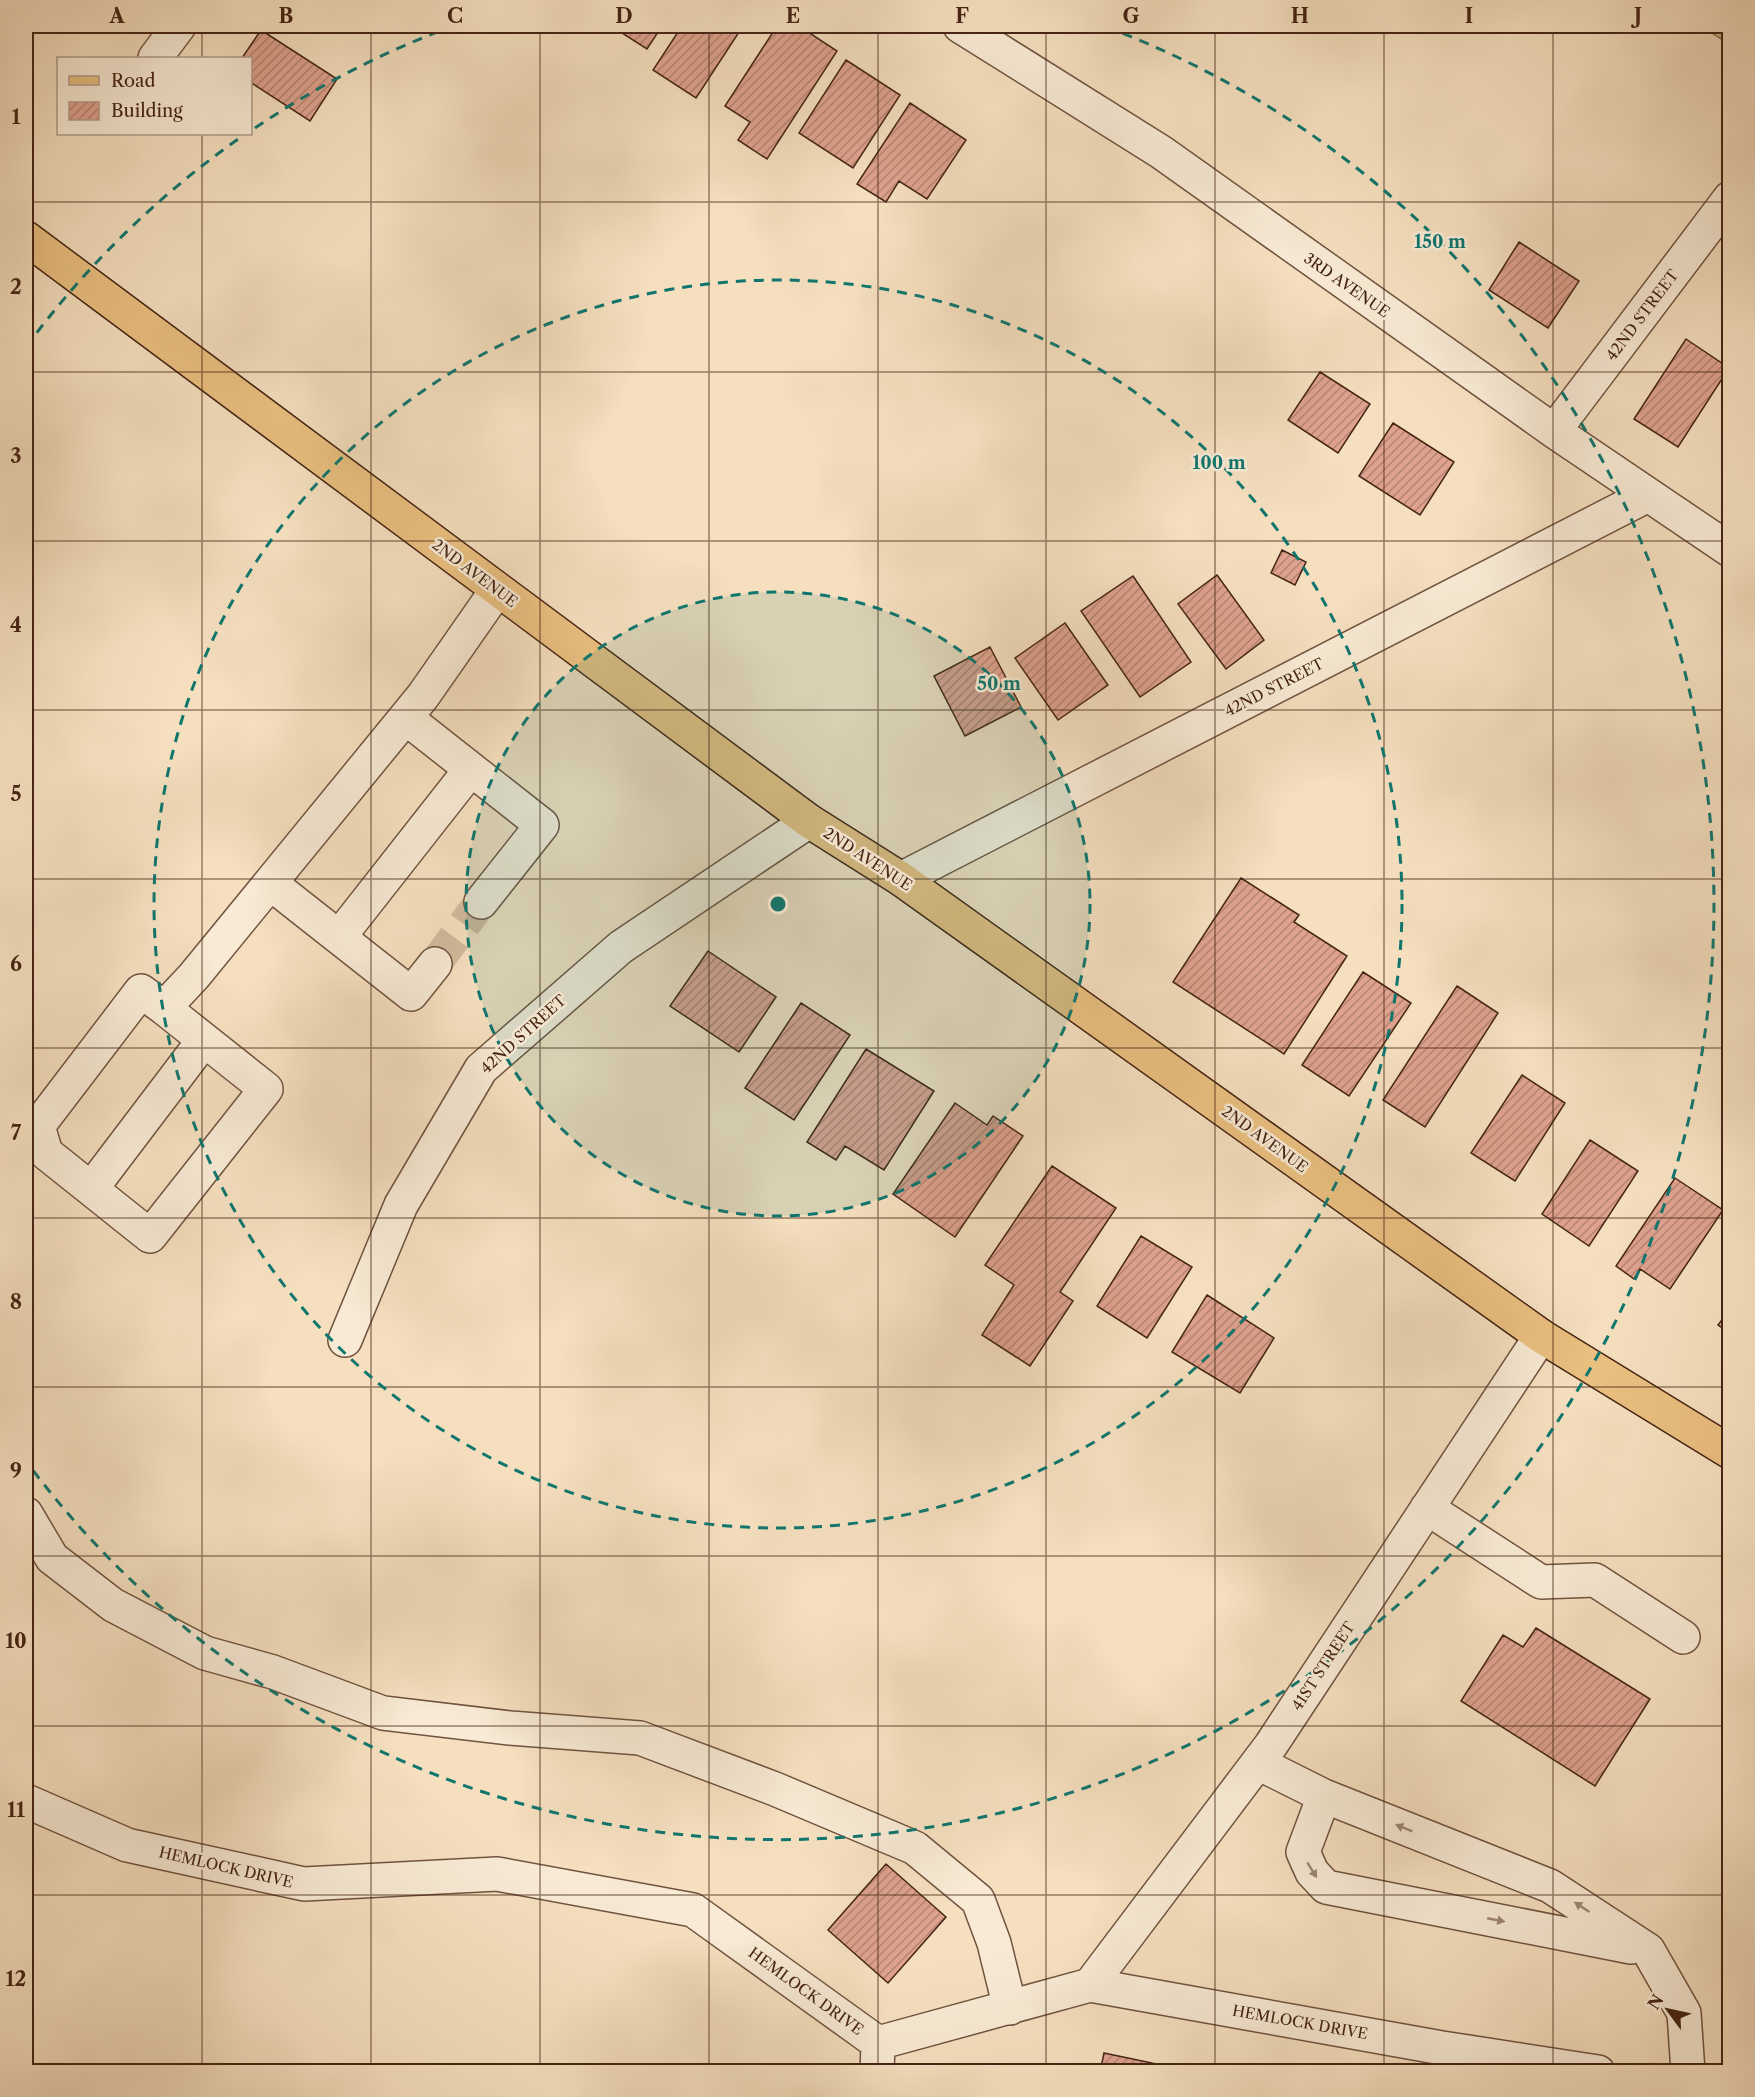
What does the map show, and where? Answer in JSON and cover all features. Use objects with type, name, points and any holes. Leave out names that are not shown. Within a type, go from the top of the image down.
[{"type":"main road","name":"2ND AVENUE","points":[[26,238],[809,821],[901,879],[1541,1336],[1730,1452]]},
{"type":"street","points":[[156,57],[179,26]]},
{"type":"street","name":"3RD AVENUE","points":[[960,26],[1161,152],[1554,431],[1730,550]]},
{"type":"street","name":"42ND STREET","points":[[1554,431],[1730,198]]},
{"type":"street","name":"42ND STREET","points":[[901,879],[1647,495]]},
{"type":"street","points":[[164,1008],[194,976],[406,718],[497,590]]},
{"type":"street","points":[[406,718],[542,825],[481,902]]},
{"type":"street","points":[[339,937],[471,769]]},
{"type":"street","name":"42ND STREET","points":[[345,1340],[401,1205],[481,1068],[621,947],[809,821]]},
{"type":"street","points":[[270,883],[411,994],[435,964]]},
{"type":"street","points":[[141,991],[164,1008],[266,1089],[150,1236],[46,1153],[38,1126],[141,991]]},
{"type":"street","points":[[91,1189],[204,1040]]},
{"type":"street","name":"41ST STREET","points":[[1090,1985],[1258,1763],[1541,1336]]},
{"type":"street","points":[[1427,1508],[1541,1582],[1595,1580],[1683,1637]]},
{"type":"street","points":[[26,1514],[52,1558],[113,1605],[205,1653],[273,1672],[382,1713],[510,1728],[640,1738],[775,1788],[915,1848],[978,1900],[994,1943],[1010,2008]]},
{"type":"street","points":[[1258,1763],[1324,1797],[1551,1886],[1648,1950],[1684,2013],[1688,2072]]},
{"type":"street","points":[[1324,1797],[1303,1852],[1312,1872],[1326,1887],[1648,1950]]},
{"type":"street","name":"HEMLOCK DRIVE","points":[[26,1801],[127,1845],[304,1884],[497,1874],[693,1910],[877,2057],[1010,2008],[1090,1985],[1442,2048],[1598,2072]]},
{"type":"shaded area","points":[[1701,26],[1729,26],[1729,44]]},
{"type":"building","points":[[611,26],[662,26],[647,49]]},
{"type":"building","points":[[682,26],[743,26],[696,98],[653,70]]},
{"type":"building","points":[[777,26],[799,26],[837,51],[767,159],[738,140],[750,122],[725,106]]},
{"type":"building","points":[[261,30],[337,79],[310,121],[252,83],[252,57],[243,57]]},
{"type":"building","points":[[846,60],[900,95],[853,168],[799,133]]},
{"type":"building","points":[[910,103],[966,140],[927,199],[899,181],[886,202],[857,184]]},
{"type":"building","points":[[1519,242],[1579,281],[1548,328],[1489,290]]},
{"type":"building","points":[[1686,339],[1729,368],[1678,447],[1634,419]]},
{"type":"building","points":[[1320,372],[1370,404],[1338,453],[1288,420]]},
{"type":"building","points":[[1393,423],[1454,462],[1420,515],[1359,476]]},
{"type":"building","points":[[1730,445],[1730,457],[1724,454]]},
{"type":"building","points":[[1282,550],[1306,562],[1295,585],[1271,573]]},
{"type":"building","points":[[1217,575],[1264,640],[1226,669],[1178,604]]},
{"type":"building","points":[[1133,576],[1191,662],[1140,697],[1081,611]]},
{"type":"building","points":[[1065,623],[1108,685],[1058,720],[1015,658]]},
{"type":"building","points":[[990,647],[1021,707],[965,736],[934,676]]},
{"type":"building","points":[[1241,878],[1299,915],[1294,922],[1347,956],[1284,1054],[1173,982]]},
{"type":"building","points":[[708,951],[776,997],[739,1052],[670,1006]]},
{"type":"building","points":[[1363,972],[1411,1003],[1349,1096],[1302,1065]]},
{"type":"building","points":[[1457,986],[1498,1013],[1425,1127],[1383,1100]]},
{"type":"building","points":[[801,1003],[850,1035],[794,1120],[745,1088]]},
{"type":"building","points":[[866,1049],[934,1091],[884,1170],[845,1146],[836,1160],[807,1142]]},
{"type":"building","points":[[1522,1075],[1565,1103],[1515,1181],[1471,1153]]},
{"type":"building","points":[[955,1103],[987,1125],[993,1116],[1023,1136],[955,1237],[893,1194]]},
{"type":"building","points":[[1590,1140],[1638,1171],[1589,1246],[1542,1214]]},
{"type":"building","points":[[1052,1166],[1116,1208],[1060,1292],[1073,1301],[1030,1366],[982,1335],[1014,1285],[985,1265]]},
{"type":"building","points":[[1675,1178],[1723,1210],[1670,1289],[1640,1269],[1634,1279],[1616,1266]]},
{"type":"building","points":[[1141,1236],[1192,1267],[1147,1338],[1097,1306]]},
{"type":"building","points":[[1207,1295],[1274,1338],[1240,1393],[1172,1352]]},
{"type":"building","points":[[1730,1309],[1730,1333],[1718,1325]]},
{"type":"building","points":[[1536,1628],[1650,1699],[1595,1786],[1461,1701],[1503,1635],[1523,1647]]},
{"type":"building","points":[[886,1864],[946,1917],[888,1983],[828,1930]]},
{"type":"building","points":[[1104,2053],[1176,2068],[1176,2072],[1100,2072]]},
{"type":"tunnel","points":[[435,964],[481,902]]}]
